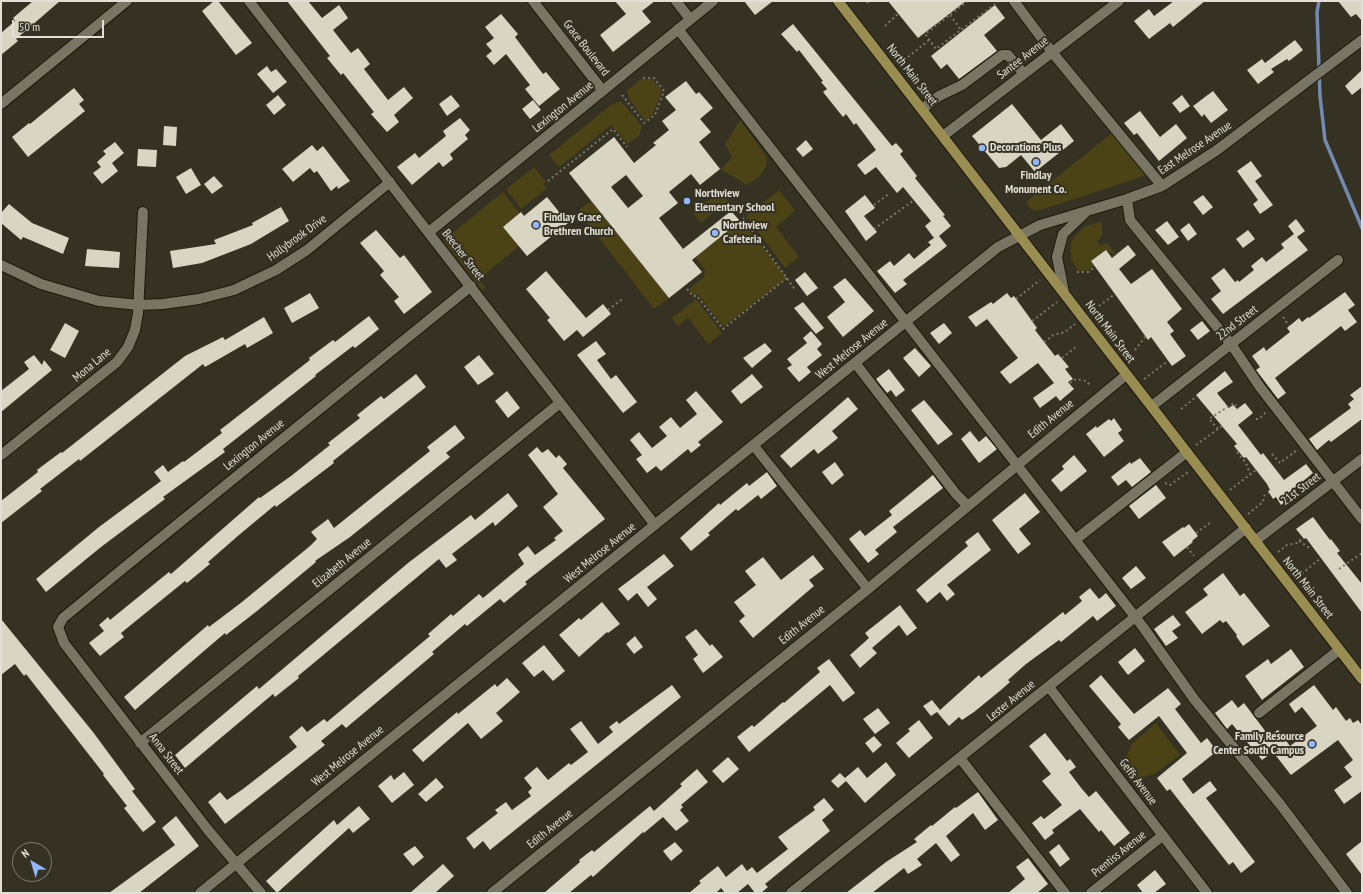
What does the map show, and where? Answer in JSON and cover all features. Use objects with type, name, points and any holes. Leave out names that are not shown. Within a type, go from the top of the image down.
[{"type":"main road","name":"North Main Street","points":[[838,1],[1339,650],[1361,676]]},
{"type":"street","points":[[1,104],[127,1]]},
{"type":"street","name":"Beecher Street","points":[[248,1],[471,286],[655,525]]},
{"type":"street","name":"Grace Boulevard","points":[[533,1],[603,91]]},
{"type":"street","points":[[676,1],[690,19]]},
{"type":"street","name":"Lexington Avenue","points":[[429,232],[713,1]]},
{"type":"street","points":[[1014,1],[1052,52],[1162,186]]},
{"type":"street","name":"Santee Avenue","points":[[943,136],[1119,1]]},
{"type":"street","points":[[678,29],[1135,617],[1194,699],[1280,804],[1347,893]]},
{"type":"street","name":"East Melrose Avenue","points":[[1020,236],[1040,225],[1127,199],[1162,186],[1218,150],[1362,40]]},
{"type":"street","points":[[922,108],[939,96],[962,85],[1002,55],[1008,55],[1024,74]]},
{"type":"street","name":"Hollybrook Drive","points":[[1,264],[41,284],[63,292],[99,301],[139,305],[163,304],[199,299],[217,295],[252,283],[276,270],[307,250],[390,182]]},
{"type":"street","points":[[1127,199],[1130,220],[1231,344],[1260,387],[1362,519]]},
{"type":"street","points":[[1065,294],[1057,257],[1062,234],[1088,210]]},
{"type":"street","name":"Mona Lane","points":[[1,456],[117,362],[132,338],[139,305],[143,212]]},
{"type":"street","name":"West Melrose Avenue","points":[[200,893],[856,364],[998,247],[1020,236]]},
{"type":"street","name":"22nd Street","points":[[1152,406],[1338,260]]},
{"type":"street","name":"Lexington Avenue","points":[[58,627],[63,618],[471,286]]},
{"type":"street","points":[[856,364],[956,494],[967,505]]},
{"type":"street","name":"Edith Avenue","points":[[492,893],[868,589],[967,505],[1126,375]]},
{"type":"street","name":"Elizabeth Avenue","points":[[140,743],[560,403]]},
{"type":"street","points":[[754,446],[868,589]]},
{"type":"street","points":[[1075,540],[1187,452]]},
{"type":"street","name":"21st Street","points":[[1256,541],[1362,459]]},
{"type":"street","name":"Lester Avenue","points":[[791,893],[1246,528]]},
{"type":"street","name":"Anna Street","points":[[58,627],[64,643],[140,743],[260,893]]},
{"type":"street","points":[[1259,713],[1339,650]]},
{"type":"street","name":"Geffs Avenue","points":[[1049,687],[1207,893]]},
{"type":"street","points":[[960,758],[1065,893]]},
{"type":"street","name":"Prentiss Avenue","points":[[1091,893],[1162,836]]},
{"type":"path","points":[[968,1],[925,34],[936,49],[999,1]]},
{"type":"path","points":[[885,26],[899,14]]},
{"type":"path","points":[[950,15],[961,30]]},
{"type":"path","points":[[908,57],[929,40]]},
{"type":"path","points":[[622,95],[644,123],[655,115],[664,91],[654,78],[642,78]]},
{"type":"path","points":[[548,181],[613,129],[627,147]]},
{"type":"path","points":[[874,205],[890,193]]},
{"type":"path","points":[[874,229],[914,200]]},
{"type":"path","points":[[743,218],[796,291]]},
{"type":"path","points":[[1077,272],[1088,272],[1095,268]]},
{"type":"path","points":[[1016,299],[1049,273]]},
{"type":"path","points":[[687,289],[694,296],[697,296],[723,329],[787,278]]},
{"type":"path","points":[[1032,322],[1065,294]]},
{"type":"path","points":[[1044,342],[1054,335],[1064,332],[1116,294]]},
{"type":"path","points":[[608,310],[624,298]]},
{"type":"path","points":[[1136,350],[1146,336]]},
{"type":"path","points":[[1062,358],[1076,347]]},
{"type":"path","points":[[1135,386],[1168,361]]},
{"type":"path","points":[[1070,384],[1076,379],[1086,381],[1091,386]]},
{"type":"path","points":[[1181,408],[1197,396]]},
{"type":"path","points":[[1218,429],[1209,418],[1220,410],[1225,410],[1234,404],[1238,409]]},
{"type":"path","points":[[1256,419],[1269,412]]},
{"type":"path","points":[[1205,439],[1222,426]]},
{"type":"path","points":[[1272,454],[1280,463],[1297,450],[1296,443]]},
{"type":"path","points":[[1237,452],[1246,463],[1250,474]]},
{"type":"path","points":[[1162,482],[1170,485],[1197,465]]},
{"type":"path","points":[[1239,483],[1256,470]]},
{"type":"path","points":[[1257,507],[1269,493]]},
{"type":"path","points":[[1196,534],[1211,522]]},
{"type":"path","points":[[1269,558],[1287,545],[1300,541],[1303,538]]},
{"type":"path","points":[[1300,541],[1308,547],[1312,547]]},
{"type":"path","points":[[1339,569],[1362,553]]},
{"type":"path","points":[[1289,584],[1321,558]]},
{"type":"shaded area","points":[[641,79],[653,79],[662,91],[653,114],[645,121],[629,99],[627,91]]},
{"type":"shaded area","points":[[621,101],[642,126],[639,136],[627,144],[611,125],[559,167],[549,155],[612,104]]},
{"type":"shaded area","points":[[740,120],[767,157],[766,167],[760,176],[747,185],[720,169],[700,185],[691,174],[680,183],[695,138],[721,169],[732,157],[725,144]]},
{"type":"shaded area","points":[[1113,132],[1147,175],[1041,210],[1034,211],[1030,208],[1026,202]]},
{"type":"shaded area","points":[[534,167],[546,182],[544,183],[547,188],[521,209],[506,189]]},
{"type":"shaded area","points":[[779,190],[795,211],[776,227],[799,257],[785,268],[746,216]]},
{"type":"shaded area","points":[[720,191],[728,201],[701,223],[693,213]]},
{"type":"shaded area","points":[[503,192],[520,214],[519,246],[482,277],[450,235]]},
{"type":"shaded area","points":[[591,201],[669,298],[654,309],[579,212],[581,208]]},
{"type":"shaded area","points":[[741,220],[787,278],[723,327],[698,294],[694,296],[689,289],[704,277],[705,270],[696,258],[698,255]]},
{"type":"shaded area","points":[[1102,222],[1102,236],[1097,241],[1101,246],[1107,243],[1116,255],[1106,251],[1091,261],[1094,266],[1088,270],[1078,271],[1071,259],[1071,244],[1074,237],[1085,226]]},
{"type":"shaded area","points":[[447,237],[485,287],[482,290],[443,240]]},
{"type":"shaded area","points":[[696,299],[722,333],[708,344],[688,318],[678,326],[672,318]]},
{"type":"shaded area","points":[[1156,723],[1180,755],[1154,774],[1136,779],[1123,762],[1133,743]]},
{"type":"building","points":[[33,1],[60,1],[16,39],[18,41],[1,55],[1,33],[15,21],[13,18]]},
{"type":"building","points":[[214,1],[218,1],[252,43],[236,55],[202,11]]},
{"type":"building","points":[[287,1],[308,1],[322,18],[339,5],[348,18],[333,30],[351,53],[358,48],[370,64],[364,69],[388,100],[404,87],[413,98],[394,115],[399,122],[387,132],[371,114],[374,112],[343,73],[341,75],[327,58],[330,56]]},
{"type":"building","points":[[615,1],[655,1],[642,11],[651,22],[613,52],[600,35],[626,14]]},
{"type":"building","points":[[744,1],[773,1],[755,15]]},
{"type":"building","points":[[888,1],[966,1],[918,38]]},
{"type":"building","points":[[1174,1],[1205,1],[1173,27],[1170,23],[1149,39],[1134,21],[1149,9],[1154,16]]},
{"type":"building","points":[[1338,1],[1362,1],[1362,21],[1356,14],[1351,17]]},
{"type":"building","points":[[995,5],[1005,18],[984,35],[997,51],[959,79],[947,64],[941,69],[931,56]]},
{"type":"building","points":[[501,14],[518,34],[515,37],[543,74],[546,72],[560,89],[539,106],[525,89],[530,85],[506,54],[494,65],[486,56],[492,51],[486,44],[494,38],[485,27]]},
{"type":"building","points":[[793,24],[892,146],[896,143],[903,151],[900,154],[917,176],[915,178],[945,215],[943,216],[951,226],[939,236],[947,246],[903,280],[907,284],[895,293],[877,271],[890,261],[894,266],[909,253],[914,259],[931,245],[928,242],[934,238],[925,226],[931,221],[903,187],[897,193],[876,167],[865,175],[857,165],[876,150],[856,123],[854,125],[846,114],[843,117],[823,92],[827,89],[821,82],[823,81],[799,50],[797,52],[781,34]]},
{"type":"building","points":[[1295,40],[1303,50],[1289,61],[1287,59],[1271,69],[1274,72],[1258,84],[1247,70],[1262,59],[1265,63]]},
{"type":"building","points":[[267,66],[271,72],[276,69],[287,82],[273,93],[257,74]]},
{"type":"building","points":[[1362,70],[1362,87],[1352,95],[1345,86]]},
{"type":"building","points":[[686,81],[696,94],[699,92],[713,108],[700,119],[711,132],[699,142],[720,169],[700,185],[691,174],[669,192],[678,203],[659,218],[683,249],[731,211],[740,221],[692,260],[702,272],[669,298],[569,173],[614,137],[634,163],[656,145],[653,143],[669,130],[662,121],[676,110],[665,97]],"holes":[[[626,175],[643,196],[628,208],[611,187]]]},
{"type":"building","points":[[74,88],[84,100],[79,104],[85,111],[28,157],[12,137]]},
{"type":"building","points":[[1213,91],[1228,110],[1211,123],[1204,114],[1202,117],[1193,106]]},
{"type":"building","points":[[278,95],[286,105],[274,115],[266,105]]},
{"type":"building","points":[[451,95],[460,106],[447,116],[439,104]]},
{"type":"building","points":[[1182,95],[1190,106],[1180,113],[1172,103]]},
{"type":"building","points":[[533,100],[541,110],[530,119],[522,109]]},
{"type":"building","points":[[1012,104],[1041,140],[1061,124],[1074,141],[1035,172],[1021,155],[1006,167],[999,168],[972,136]]},
{"type":"building","points":[[1140,111],[1160,137],[1176,124],[1187,138],[1159,161],[1137,133],[1134,135],[1124,123]]},
{"type":"building","points":[[460,118],[470,130],[465,135],[468,139],[450,154],[453,159],[443,167],[439,162],[412,185],[397,167],[415,153],[419,158],[446,136],[443,131]]},
{"type":"building","points":[[164,126],[177,127],[176,146],[163,145]]},
{"type":"building","points":[[806,140],[813,149],[803,157],[796,149]]},
{"type":"building","points":[[115,142],[124,153],[112,163],[118,171],[102,184],[93,173],[101,167],[97,162],[106,154],[103,151]]},
{"type":"building","points":[[312,145],[317,151],[323,146],[350,181],[338,189],[337,186],[331,191],[317,171],[314,173],[310,168],[293,182],[282,169]]},
{"type":"building","points":[[138,149],[157,150],[156,167],[137,166]]},
{"type":"building","points":[[1251,161],[1262,176],[1255,181],[1273,205],[1260,214],[1253,204],[1258,200],[1237,171]]},
{"type":"building","points":[[191,168],[201,185],[186,194],[176,177]]},
{"type":"building","points":[[214,176],[223,186],[212,194],[204,184]]},
{"type":"building","points":[[865,195],[875,208],[864,216],[877,232],[866,241],[845,211]]},
{"type":"building","points":[[1203,195],[1213,207],[1203,215],[1193,202]]},
{"type":"building","name":"Findlay Grace Brethren Church","points":[[547,197],[568,223],[527,256],[503,227],[521,212],[524,216]]},
{"type":"building","points":[[9,204],[32,223],[69,238],[63,254],[23,237],[21,240],[1,223],[1,213]]},
{"type":"building","points":[[281,207],[289,221],[251,244],[202,263],[173,268],[170,251],[216,244],[214,240],[253,225],[252,223]]},
{"type":"building","points":[[1296,219],[1305,231],[1297,237],[1308,250],[1223,314],[1211,299],[1221,291],[1211,278],[1224,268],[1235,282],[1238,280],[1239,282],[1254,270],[1251,266],[1262,257],[1266,262],[1284,248],[1281,244],[1294,234],[1288,226]]},
{"type":"building","points":[[1167,221],[1179,237],[1168,245],[1155,230]]},
{"type":"building","points":[[1189,223],[1197,234],[1188,241],[1180,230]]},
{"type":"building","points":[[376,230],[400,258],[404,255],[432,292],[404,314],[394,301],[399,297],[380,275],[384,271],[360,243]]},
{"type":"building","points":[[1248,230],[1255,239],[1243,248],[1236,239]]},
{"type":"building","points":[[1128,245],[1136,255],[1119,269],[1131,284],[1152,269],[1182,309],[1167,322],[1174,331],[1170,334],[1186,356],[1172,366],[1151,337],[1148,340],[1091,261],[1106,250],[1112,258]]},
{"type":"building","points":[[87,249],[120,252],[119,268],[85,266]]},
{"type":"building","points":[[546,271],[586,318],[603,304],[611,314],[583,337],[577,330],[564,341],[547,320],[550,318],[526,289]]},
{"type":"building","points":[[805,272],[818,288],[807,296],[795,280]]},
{"type":"building","points":[[845,278],[874,311],[843,337],[827,317],[845,302],[833,287]]},
{"type":"building","points":[[1345,292],[1355,305],[1348,310],[1357,322],[1345,331],[1341,326],[1275,378],[1286,393],[1278,399],[1256,370],[1260,367],[1252,356],[1264,347],[1266,351],[1290,332],[1287,328],[1299,318],[1302,322]]},
{"type":"building","points":[[310,293],[319,308],[292,323],[284,308]]},
{"type":"building","points":[[1007,293],[1011,298],[1014,296],[1037,328],[1035,330],[1055,356],[1058,354],[1069,367],[1065,369],[1073,379],[1068,382],[1074,389],[1060,401],[1056,396],[1040,408],[1033,398],[1054,383],[1038,363],[1010,384],[1000,372],[1018,358],[987,319],[976,327],[968,317],[991,302],[993,304]]},
{"type":"building","points":[[803,302],[824,328],[816,334],[794,308]]},
{"type":"building","points":[[369,316],[379,329],[355,348],[353,346],[315,375],[316,376],[223,449],[225,452],[163,497],[165,499],[101,547],[46,592],[36,579],[99,527],[161,481],[154,472],[163,465],[168,472],[183,461],[184,462],[222,433],[220,430],[310,360],[309,358],[333,340],[335,342]]},
{"type":"building","points":[[264,317],[273,333],[247,348],[245,344],[205,367],[203,364],[80,461],[79,459],[40,489],[42,491],[1,523],[1,501],[38,472],[37,470],[61,452],[62,453],[185,356],[223,337],[225,340]]},
{"type":"building","points":[[1202,321],[1210,331],[1198,340],[1190,330]]},
{"type":"building","points":[[65,323],[79,331],[65,358],[50,350]]},
{"type":"building","points":[[944,323],[952,333],[939,344],[930,333]]},
{"type":"building","points":[[811,331],[822,344],[817,349],[822,355],[807,367],[811,372],[799,382],[787,368],[792,365],[787,359],[807,343],[803,338]]},
{"type":"building","points":[[596,341],[606,354],[597,360],[611,379],[616,375],[637,402],[623,413],[577,355]]},
{"type":"building","points":[[765,343],[772,351],[752,368],[743,358]]},
{"type":"building","points":[[915,348],[931,366],[919,377],[903,358]]},
{"type":"building","points":[[34,355],[42,365],[44,360],[52,370],[1,412],[1,391],[29,369],[24,362]]},
{"type":"building","points":[[479,355],[494,374],[478,385],[464,367]]},
{"type":"building","points":[[889,369],[905,390],[896,397],[891,390],[887,393],[876,379]]},
{"type":"building","points":[[1225,371],[1233,382],[1217,393],[1229,408],[1233,405],[1237,409],[1245,403],[1253,413],[1238,425],[1261,455],[1263,453],[1284,480],[1306,464],[1313,473],[1286,495],[1289,499],[1281,505],[1276,497],[1273,499],[1268,491],[1270,490],[1267,484],[1246,457],[1244,458],[1234,446],[1237,444],[1196,395]]},
{"type":"building","points":[[416,374],[426,387],[333,461],[334,463],[276,507],[275,505],[208,562],[210,564],[187,583],[185,581],[121,633],[124,637],[100,656],[89,643],[104,631],[99,625],[108,617],[110,620],[169,572],[171,574],[259,497],[260,498],[291,476],[330,445],[328,443],[360,418],[357,415],[381,396],[384,399]]},
{"type":"building","points":[[752,374],[763,387],[741,404],[731,391]]},
{"type":"building","points":[[1362,386],[1362,419],[1331,442],[1329,440],[1317,450],[1309,439],[1351,408],[1348,404],[1354,399],[1350,395]]},
{"type":"building","points":[[507,391],[520,408],[508,418],[495,401]]},
{"type":"building","points":[[696,391],[723,422],[698,442],[701,445],[691,453],[688,449],[661,471],[656,466],[647,473],[636,459],[642,455],[630,440],[639,432],[652,448],[667,436],[659,427],[671,417],[680,428],[697,414],[686,400]]},
{"type":"building","points":[[848,397],[858,409],[832,431],[838,438],[818,454],[814,449],[791,468],[780,456]]},
{"type":"building","points":[[924,400],[953,434],[938,445],[911,410]]},
{"type":"building","points":[[1114,418],[1122,430],[1118,433],[1124,441],[1104,457],[1086,434],[1096,426],[1097,428],[1109,419],[1111,421]]},
{"type":"building","points":[[455,425],[465,438],[446,453],[450,457],[350,537],[315,561],[316,562],[257,611],[226,635],[225,633],[135,710],[124,697],[208,625],[209,627],[242,602],[310,546],[317,539],[311,532],[328,519],[334,528],[430,451],[427,447]]},
{"type":"building","points":[[970,431],[979,442],[986,436],[997,449],[979,463],[961,439]]},
{"type":"building","points":[[537,447],[542,453],[548,449],[556,458],[559,455],[567,464],[563,468],[605,519],[525,582],[527,584],[504,603],[500,599],[467,626],[465,624],[432,652],[434,654],[346,728],[342,724],[321,741],[325,745],[225,824],[208,802],[220,792],[227,800],[297,747],[289,737],[302,726],[307,732],[324,719],[327,722],[430,636],[428,634],[451,614],[453,616],[479,594],[483,598],[524,564],[518,554],[528,546],[535,555],[556,540],[554,538],[563,531],[543,507],[558,494],[528,455]]},
{"type":"building","points":[[1074,455],[1087,471],[1061,492],[1051,480],[1064,469],[1062,466]]},
{"type":"building","points":[[1140,458],[1151,472],[1132,487],[1126,480],[1118,486],[1111,477],[1130,462],[1131,464]]},
{"type":"building","points":[[835,462],[844,475],[832,485],[822,472]]},
{"type":"building","points":[[767,472],[777,486],[761,499],[758,495],[738,511],[736,509],[708,533],[710,535],[691,551],[680,538],[719,503],[720,505],[747,483],[749,486]]},
{"type":"building","points":[[933,475],[943,488],[893,527],[897,532],[875,550],[879,554],[868,563],[849,539],[860,530],[865,536],[892,515],[889,511]]},
{"type":"building","points":[[1156,485],[1166,498],[1139,519],[1129,506]]},
{"type":"building","points":[[508,493],[518,506],[495,526],[493,522],[452,554],[457,560],[446,568],[439,559],[298,676],[299,678],[275,697],[273,694],[185,768],[175,755],[257,686],[259,689],[408,563],[471,515],[475,520]]},
{"type":"building","points":[[1025,493],[1040,512],[1019,529],[1031,544],[1018,554],[992,520]]},
{"type":"building","points":[[1313,517],[1340,551],[1337,553],[1362,584],[1362,613],[1306,538],[1304,539],[1296,529]]},
{"type":"building","points":[[1189,524],[1198,536],[1192,541],[1193,542],[1174,557],[1162,542]]},
{"type":"building","points":[[978,532],[991,550],[947,585],[955,594],[947,601],[940,592],[927,603],[916,590],[968,546],[965,542]]},
{"type":"building","points":[[664,554],[674,566],[647,587],[657,599],[648,607],[637,593],[628,601],[618,589]]},
{"type":"building","points":[[813,555],[824,569],[809,580],[814,586],[753,638],[739,621],[745,616],[734,602],[756,585],[745,571],[763,557],[781,580]]},
{"type":"building","points":[[1136,566],[1146,578],[1131,589],[1122,578]]},
{"type":"building","points":[[1223,573],[1240,596],[1244,593],[1270,626],[1243,646],[1236,636],[1237,635],[1226,621],[1223,623],[1220,620],[1202,634],[1185,612],[1208,595],[1203,589]]},
{"type":"building","points":[[1090,588],[1099,599],[1106,593],[1116,606],[1097,621],[1093,616],[1061,642],[1059,640],[1026,664],[1008,680],[1010,682],[974,712],[962,720],[959,717],[949,726],[937,712],[931,716],[923,706],[932,700],[940,710],[979,675],[981,678],[1063,612],[1065,615],[1082,601],[1079,597]]},
{"type":"building","points":[[602,602],[620,624],[608,633],[607,632],[579,657],[559,635],[579,618],[581,620]]},
{"type":"building","points":[[900,605],[917,628],[907,636],[899,625],[872,648],[877,653],[860,668],[850,655],[869,638],[865,633]]},
{"type":"building","points":[[1173,615],[1181,625],[1172,631],[1178,638],[1166,646],[1154,629]]},
{"type":"building","points":[[1,619],[93,732],[135,789],[132,791],[156,822],[143,832],[124,808],[127,806],[103,775],[104,774],[26,674],[24,676],[15,664],[1,675]]},
{"type":"building","points":[[696,629],[710,646],[712,644],[723,657],[703,673],[693,659],[698,655],[685,637]]},
{"type":"building","points":[[635,636],[643,647],[634,654],[626,644]]},
{"type":"building","points":[[544,645],[565,671],[553,681],[543,670],[534,677],[522,663]]},
{"type":"building","points":[[1135,648],[1145,661],[1128,675],[1118,662]]},
{"type":"building","points":[[1291,649],[1304,667],[1262,700],[1245,676],[1268,659],[1271,664]]},
{"type":"building","points":[[829,659],[855,693],[843,702],[830,685],[749,752],[737,737],[752,725],[754,727],[783,702],[784,703],[820,672],[817,668]]},
{"type":"building","points":[[1101,675],[1134,714],[1168,688],[1181,704],[1175,709],[1201,743],[1207,738],[1217,751],[1182,779],[1193,794],[1210,781],[1217,790],[1206,798],[1255,862],[1241,873],[1233,862],[1229,865],[1170,789],[1167,791],[1157,778],[1187,753],[1159,716],[1129,740],[1118,727],[1121,724],[1089,686]]},
{"type":"building","points":[[507,678],[520,692],[496,713],[503,721],[481,739],[468,723],[423,762],[412,750],[457,712],[458,714],[495,684],[497,687]]},
{"type":"building","points":[[672,685],[681,697],[490,850],[483,841],[474,849],[466,838],[498,813],[495,810],[506,802],[512,810],[531,796],[528,792],[532,788],[524,778],[537,767],[548,780],[569,763],[571,765],[588,752],[570,729],[581,721],[598,744],[613,732],[609,727],[617,721],[619,724]]},
{"type":"building","points":[[1314,685],[1333,710],[1336,707],[1346,721],[1350,718],[1353,723],[1358,720],[1362,725],[1362,791],[1344,804],[1334,790],[1352,777],[1344,767],[1353,760],[1338,740],[1291,775],[1273,752],[1262,760],[1232,724],[1227,729],[1215,713],[1232,700],[1238,708],[1244,703],[1269,736],[1278,730],[1290,746],[1317,726],[1302,707],[1295,713],[1289,704]]},
{"type":"building","points":[[878,708],[890,723],[875,734],[863,719]]},
{"type":"building","points":[[919,720],[933,738],[909,758],[896,743],[910,731],[908,729]]},
{"type":"building","points":[[1045,733],[1067,761],[1070,759],[1076,767],[1069,772],[1082,789],[1089,797],[1096,791],[1130,833],[1114,846],[1101,830],[1099,832],[1080,809],[1052,830],[1054,833],[1045,840],[1032,823],[1041,816],[1044,819],[1062,805],[1042,781],[1051,774],[1029,746]]},
{"type":"building","points":[[874,736],[882,745],[873,753],[865,743]]},
{"type":"building","points":[[728,757],[739,769],[723,783],[712,771]]},
{"type":"building","points":[[886,762],[896,775],[865,803],[846,781],[838,788],[831,781],[840,773],[845,778],[858,767],[867,778]]},
{"type":"building","points":[[697,769],[708,782],[681,805],[683,807],[680,810],[689,821],[676,831],[663,817],[644,833],[643,832],[593,877],[591,875],[569,893],[544,893],[580,862],[579,860],[592,850],[594,852],[650,806],[654,811],[682,786],[680,784]]},
{"type":"building","points":[[404,772],[414,785],[392,803],[378,786],[391,775],[394,780]]},
{"type":"building","points":[[436,778],[444,787],[426,802],[418,794]]},
{"type":"building","points":[[978,792],[998,820],[985,830],[973,813],[946,836],[960,855],[951,862],[936,843],[917,859],[922,865],[908,874],[904,868],[872,893],[846,893],[886,862],[917,842],[914,839],[931,825],[932,826],[955,807],[956,808]]},
{"type":"building","points":[[824,798],[834,810],[822,820],[830,831],[765,884],[768,887],[761,893],[755,893],[748,884],[737,893],[725,893],[721,888],[716,893],[689,893],[701,883],[699,881],[718,866],[726,877],[742,864],[747,871],[752,867],[757,873],[788,849],[778,837],[815,810],[813,807]]},
{"type":"building","points":[[359,806],[370,819],[353,833],[349,828],[277,893],[266,881],[334,820],[337,825]]},
{"type":"building","points":[[176,816],[199,846],[139,893],[109,893],[175,845],[162,828]]},
{"type":"building","points":[[1362,841],[1362,875],[1346,854]]},
{"type":"building","points":[[675,842],[683,851],[671,861],[663,851]]},
{"type":"building","points":[[1059,844],[1070,859],[1060,867],[1049,852]]},
{"type":"building","points":[[415,846],[424,857],[413,866],[403,854]]},
{"type":"building","points":[[1028,858],[1048,884],[1037,893],[1008,893],[1025,879],[1016,867]]},
{"type":"building","points":[[443,864],[454,876],[435,893],[410,893]]},
{"type":"building","points":[[1155,870],[1166,884],[1154,893],[1143,893],[1137,885]]},
{"type":"waterway","points":[[1319,1],[1317,12],[1320,96],[1325,140],[1362,228]]},
{"type":"place","name":"Decorations Plus","points":[[982,148]]},
{"type":"place","name":"Findlay Monument Co.","points":[[1036,162]]},
{"type":"place","name":"Northview Elementary School","points":[[687,201]]},
{"type":"place","name":"Findlay Grace Brethren Church","points":[[536,225]]},
{"type":"place","name":"Northview Cafeteria","points":[[715,233]]},
{"type":"place","name":"Family Resource Center South Campus","points":[[1312,744]]}]
